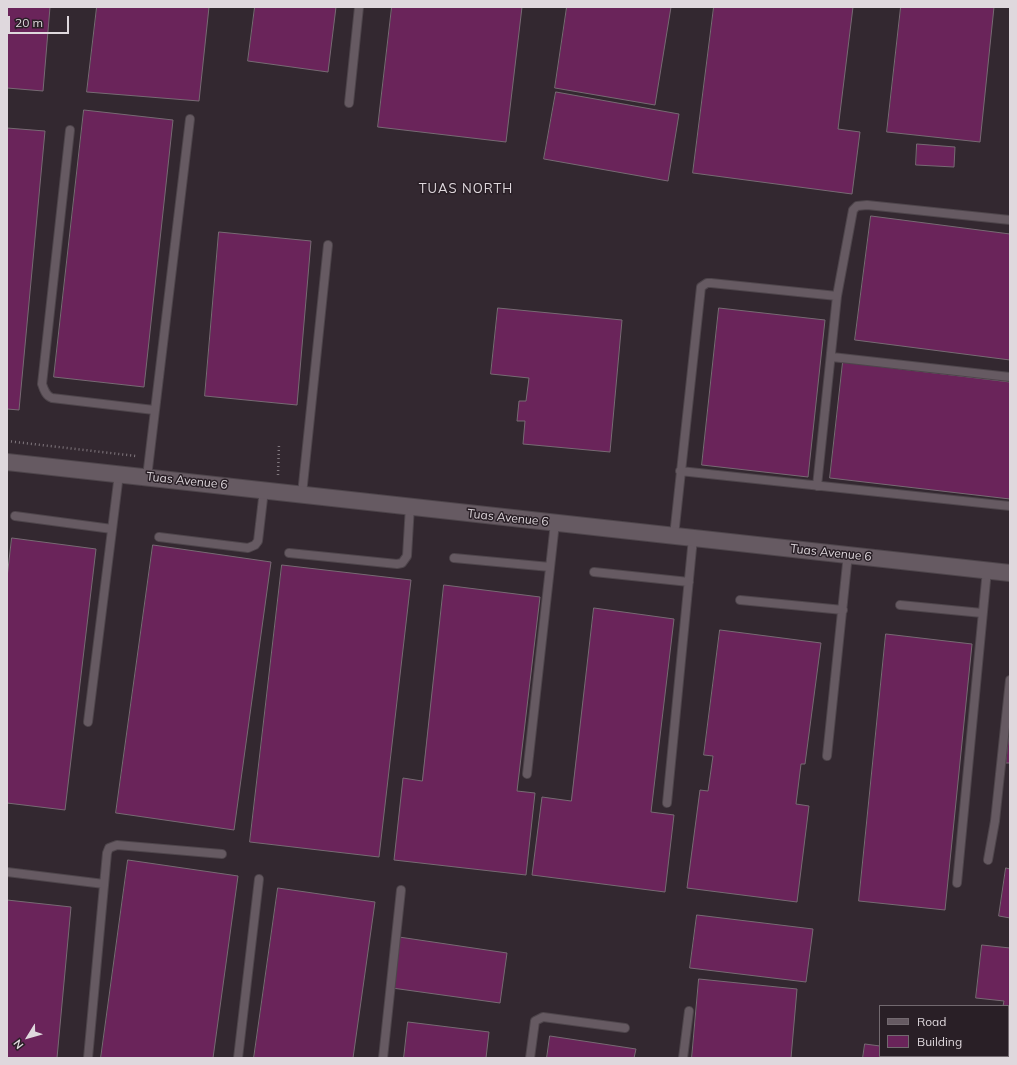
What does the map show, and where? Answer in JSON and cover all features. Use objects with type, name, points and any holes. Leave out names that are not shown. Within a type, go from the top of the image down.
[{"type":"street","name":"Tuas Avenue 6","points":[[7,462],[1010,573]]},
{"type":"lane","points":[[349,103],[359,7]]},
{"type":"lane","points":[[146,477],[190,119]]},
{"type":"lane","points":[[70,130],[42,384],[49,397],[52,398],[154,410]]},
{"type":"lane","points":[[817,486],[832,357],[837,296],[850,216],[853,210],[857,206],[867,205],[1010,220]]},
{"type":"lane","points":[[302,494],[328,245]]},
{"type":"lane","points":[[674,536],[700,291],[704,284],[711,283],[837,296]]},
{"type":"lane","points":[[832,357],[1010,377]]},
{"type":"lane","points":[[680,471],[1010,506]]},
{"type":"lane","points":[[88,722],[118,474]]},
{"type":"lane","points":[[159,537],[248,548],[258,541],[271,491]]},
{"type":"lane","points":[[289,553],[397,564],[402,563],[407,556],[410,506]]},
{"type":"lane","points":[[15,516],[112,530]]},
{"type":"lane","points":[[527,774],[556,523]]},
{"type":"lane","points":[[667,803],[693,538]]},
{"type":"lane","points":[[827,756],[848,554]]},
{"type":"lane","points":[[454,558],[550,567]]},
{"type":"lane","points":[[957,883],[987,570]]},
{"type":"lane","points":[[594,572],[689,582]]},
{"type":"lane","points":[[740,600],[843,610]]},
{"type":"lane","points":[[900,605],[982,613]]},
{"type":"lane","points":[[988,860],[995,821],[1010,680]]},
{"type":"lane","points":[[88,1058],[106,852],[108,848],[113,846],[222,854]]},
{"type":"lane","points":[[7,872],[104,884]]},
{"type":"lane","points":[[238,1058],[259,879]]},
{"type":"lane","points":[[383,1058],[401,890]]},
{"type":"lane","points":[[683,1058],[689,1011]]},
{"type":"lane","points":[[530,1058],[533,1027],[535,1021],[543,1017],[625,1028]]},
{"type":"path","points":[[271,491],[279,444]]},
{"type":"building","points":[[7,7],[50,7],[43,91],[7,88]]},
{"type":"building","points":[[97,7],[209,7],[199,101],[87,92]]},
{"type":"building","points":[[255,7],[336,7],[328,72],[248,61]]},
{"type":"building","points":[[392,7],[522,7],[506,142],[378,127]]},
{"type":"building","points":[[567,7],[671,7],[655,105],[555,88]]},
{"type":"building","points":[[714,7],[853,7],[838,129],[860,132],[852,194],[693,173]]},
{"type":"building","points":[[901,7],[994,7],[980,142],[887,132]]},
{"type":"building","points":[[556,92],[679,114],[668,181],[544,159]]},
{"type":"building","points":[[84,110],[173,120],[144,387],[54,377]]},
{"type":"building","points":[[7,128],[45,131],[19,410],[7,409]]},
{"type":"building","points":[[917,144],[955,147],[954,167],[916,165]]},
{"type":"building","points":[[871,216],[1010,234],[1010,360],[855,340]]},
{"type":"building","points":[[219,232],[311,241],[297,405],[205,396]]},
{"type":"building","points":[[498,308],[622,320],[610,452],[523,444],[525,421],[517,421],[519,401],[526,401],[529,378],[491,374]]},
{"type":"building","points":[[719,308],[825,320],[808,477],[702,465]]},
{"type":"building","points":[[843,362],[1010,382],[1010,499],[830,478]]},
{"type":"building","points":[[12,538],[96,549],[65,810],[7,803],[7,578]]},
{"type":"building","points":[[153,545],[271,562],[234,830],[116,813]]},
{"type":"building","points":[[282,565],[411,580],[379,857],[250,842]]},
{"type":"building","points":[[444,585],[540,597],[517,791],[535,793],[526,875],[394,860],[403,778],[422,781]]},
{"type":"building","points":[[594,608],[674,619],[651,812],[674,815],[665,892],[532,875],[542,797],[571,801]]},
{"type":"building","points":[[720,630],[821,643],[805,764],[801,764],[796,804],[809,806],[797,902],[687,888],[700,790],[708,791],[713,756],[704,755]]},
{"type":"building","points":[[886,634],[972,644],[945,910],[859,901]]},
{"type":"building","points":[[1010,725],[1010,763],[1006,763]]},
{"type":"building","points":[[128,860],[238,876],[213,1058],[101,1058]]},
{"type":"building","points":[[1006,868],[1010,869],[1010,918],[999,916]]},
{"type":"building","points":[[278,888],[375,902],[353,1058],[254,1058]]},
{"type":"building","points":[[7,900],[71,907],[57,1058],[7,1058]]},
{"type":"building","points":[[697,915],[813,929],[806,982],[690,968]]},
{"type":"building","points":[[399,937],[507,953],[500,1003],[392,988]]},
{"type":"building","points":[[982,945],[1010,948],[1010,1058],[996,1058],[1009,1057],[1009,1005],[1003,1005],[1004,1001],[976,998]]},
{"type":"building","points":[[699,979],[797,989],[791,1058],[692,1058]]},
{"type":"building","points":[[408,1022],[489,1032],[486,1058],[404,1058]]},
{"type":"building","points":[[550,1036],[636,1049],[634,1058],[547,1058]]},
{"type":"building","points":[[865,1044],[879,1046],[879,1057],[932,1057],[932,1058],[863,1058]]},
{"type":"district","name":"TUAS NORTH","points":[[466,189]]}]
